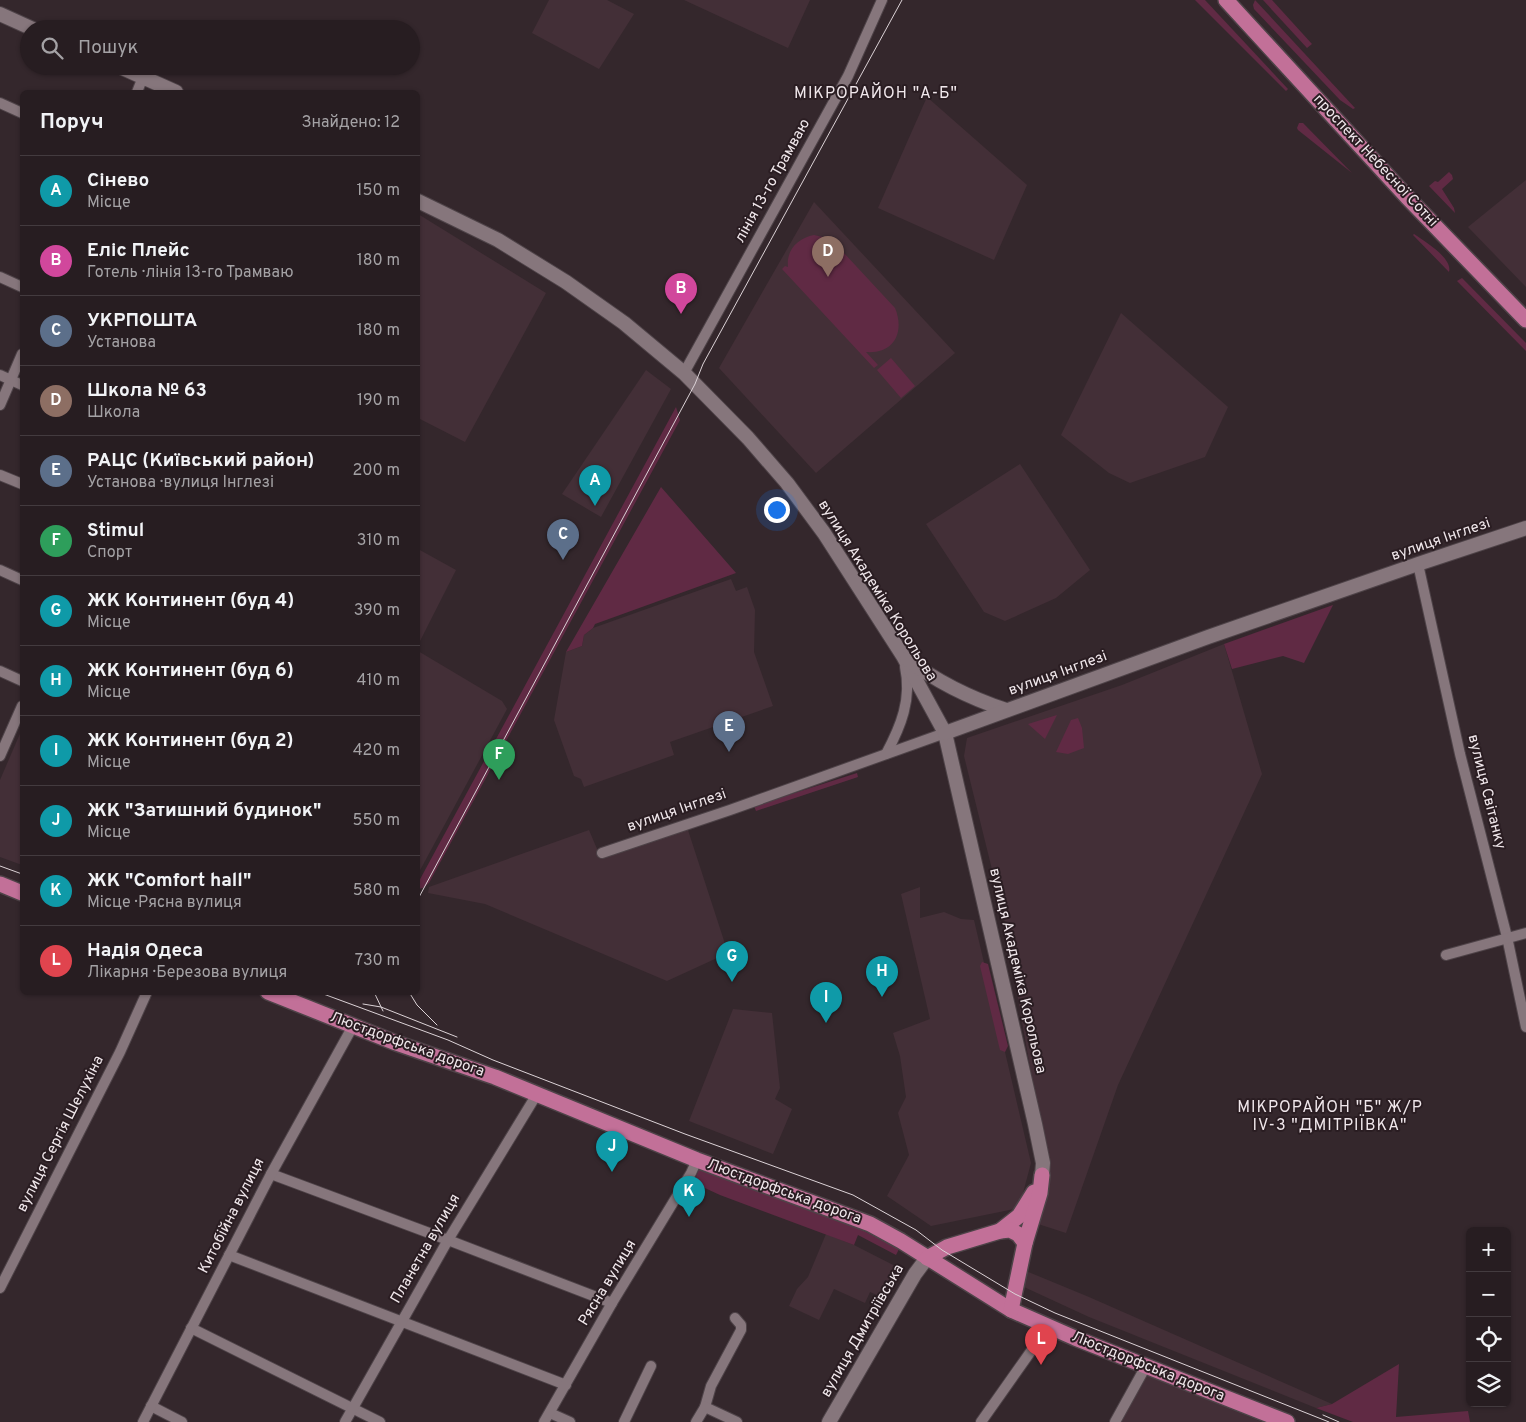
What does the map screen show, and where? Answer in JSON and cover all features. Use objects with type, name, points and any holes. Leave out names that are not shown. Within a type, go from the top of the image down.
[{"type":"main road","name":"проспект Небесної Сотні","points":[[1226,0],[1407,197],[1526,320]]},
{"type":"main road","points":[[0,14],[20,23]]},
{"type":"main road","points":[[138,75],[172,90]]},
{"type":"main road","name":"вулиця Академіка Корольова","points":[[420,202],[498,240],[566,282],[624,323],[684,373],[748,438],[787,483],[824,533],[903,656],[945,733],[1036,1124],[1041,1151],[1042,1175]]},
{"type":"main road","name":"вулиця Інглезі","points":[[945,733],[1418,564],[1526,528]]},
{"type":"main road","points":[[903,656],[936,680],[955,690],[1006,710]]},
{"type":"main road","points":[[0,884],[20,892]]},
{"type":"main road","name":"Люстдорфська дорога","points":[[276,995],[353,1026],[537,1094],[697,1160],[870,1224],[901,1241],[1011,1310],[1048,1327],[1287,1422]]},
{"type":"main road","points":[[1000,1231],[1019,1216],[1030,1201],[1042,1175]]},
{"type":"main road","points":[[1011,1310],[1025,1243],[1040,1193],[1042,1175]]},
{"type":"main road","points":[[927,1258],[947,1247],[1000,1231],[1010,1230],[1018,1234],[1025,1243]]},
{"type":"main road","name":"вулиця Дмитріївська","points":[[829,1422],[915,1274],[927,1258]]},
{"type":"street","name":"лінія 13-го Трамваю","points":[[684,373],[848,76],[882,0]]},
{"type":"street","points":[[137,90],[143,77]]},
{"type":"street","points":[[0,103],[20,112]]},
{"type":"street","points":[[0,277],[20,286]]},
{"type":"street","points":[[0,405],[20,359]]},
{"type":"street","points":[[0,375],[20,384]]},
{"type":"street","points":[[0,475],[20,483]]},
{"type":"street","name":"вулиця Світанку","points":[[1418,564],[1460,754],[1507,937],[1526,1027]]},
{"type":"street","points":[[0,570],[20,579]]},
{"type":"street","points":[[886,754],[898,732],[908,694],[903,656]]},
{"type":"street","points":[[0,671],[20,680]]},
{"type":"street","points":[[0,756],[20,711]]},
{"type":"street","name":"вулиця Інглезі","points":[[602,853],[730,810],[945,733]]},
{"type":"street","points":[[1446,955],[1526,933]]},
{"type":"street","name":"вулиця Сергія Шелухіна","points":[[0,1288],[120,1052],[146,995]]},
{"type":"street","name":"Китобійна вулиця","points":[[142,1422],[271,1174],[353,1026]]},
{"type":"street","name":"Планетна вулиця","points":[[345,1422],[448,1240],[537,1094]]},
{"type":"street","name":"Рясна вулиця","points":[[547,1418],[612,1303],[697,1160]]},
{"type":"street","points":[[271,1174],[612,1303]]},
{"type":"street","points":[[229,1255],[566,1385]]},
{"type":"street","points":[[696,1422],[704,1407],[711,1386],[742,1330],[736,1318]]},
{"type":"street","points":[[981,1422],[1048,1327]]},
{"type":"street","points":[[191,1328],[380,1422]]},
{"type":"street","points":[[624,1422],[651,1366]]},
{"type":"street","points":[[1115,1422],[1146,1366]]},
{"type":"street","points":[[151,1406],[182,1422]]},
{"type":"street","points":[[704,1407],[738,1422]]},
{"type":"street","points":[[547,1418],[570,1422]]},
{"type":"shaded area","points":[[549,0],[607,0],[634,14],[599,69],[532,33]]},
{"type":"shaded area","points":[[684,0],[810,0],[788,48]]},
{"type":"shaded area","points":[[1195,0],[1205,0],[1288,89],[1286,91]]},
{"type":"shaded area","points":[[1255,0],[1355,108],[1353,109],[1340,100],[1254,9]]},
{"type":"shaded area","points":[[1263,0],[1272,0],[1312,44],[1307,48]]},
{"type":"shaded area","points":[[927,97],[1027,185],[994,260],[878,208]]},
{"type":"shaded area","points":[[1299,123],[1303,123],[1352,173],[1298,130]]},
{"type":"shaded area","points":[[1449,172],[1453,179],[1442,189],[1454,208],[1455,213],[1429,186],[1435,181],[1438,182]]},
{"type":"shaded area","points":[[1526,180],[1526,287],[1468,227]]},
{"type":"shaded area","points":[[814,202],[955,353],[816,473],[719,368]]},
{"type":"shaded area","points":[[420,215],[546,293],[465,442],[420,419]]},
{"type":"shaded area","points":[[814,235],[831,239],[895,308],[899,325],[895,340],[884,349],[876,352],[866,352],[878,365],[874,368],[782,269],[785,266],[788,267],[789,255],[794,246],[803,239]]},
{"type":"shaded area","points":[[1413,235],[1431,245],[1447,261],[1449,272]]},
{"type":"shaded area","points":[[1462,278],[1526,343],[1526,351],[1457,281]]},
{"type":"shaded area","points":[[1121,313],[1228,407],[1205,457],[1130,483],[1109,473],[1061,435]]},
{"type":"shaded area","points":[[891,358],[915,386],[901,398],[877,370]]},
{"type":"shaded area","points":[[646,370],[671,389],[601,517],[562,494]]},
{"type":"shaded area","points":[[676,407],[680,420],[429,883],[420,889],[420,879]]},
{"type":"shaded area","points":[[1020,464],[1090,570],[1056,598],[1005,621],[984,612],[926,524]]},
{"type":"shaded area","points":[[661,487],[736,573],[595,624],[584,635],[582,646],[566,652]]},
{"type":"shaded area","points":[[420,550],[456,570],[420,641]]},
{"type":"shaded area","points":[[731,579],[736,591],[747,587],[755,610],[754,652],[773,706],[670,742],[674,755],[584,787],[581,779],[574,776],[554,720],[566,652],[582,646],[584,635],[593,628]]},
{"type":"shaded area","points":[[1333,605],[1304,663],[1283,656],[1232,669],[1224,644]]},
{"type":"shaded area","points":[[1224,644],[1262,774],[1118,1085],[1066,1233],[1038,1224],[1050,1182],[1004,918],[964,756],[967,738],[1122,685]]},
{"type":"shaded area","points":[[420,652],[502,701],[507,709],[420,870]]},
{"type":"shaded area","points":[[1057,715],[1045,739],[1028,724]]},
{"type":"shaded area","points":[[1078,718],[1082,728],[1084,748],[1068,754],[1056,752],[1071,720]]},
{"type":"shaded area","points":[[20,734],[20,864],[0,857],[0,780]]},
{"type":"shaded area","points":[[857,773],[858,777],[756,811],[754,806]]},
{"type":"shaded area","points":[[687,827],[728,953],[667,981],[485,904],[428,893],[429,887],[589,830],[600,856]]},
{"type":"shaded area","points":[[920,887],[920,918],[944,912],[961,919],[974,920],[1031,1163],[1019,1208],[931,1226],[887,1196],[909,1155],[898,1113],[906,1097],[900,1056],[893,1033],[930,1019],[901,894]]},
{"type":"shaded area","points":[[982,962],[988,964],[1008,1046],[1005,1052],[1000,1050],[980,966]]},
{"type":"shaded area","points":[[733,1009],[772,1013],[780,1088],[775,1099],[792,1109],[773,1154],[689,1121]]},
{"type":"shaded area","points":[[700,1165],[862,1230],[899,1249],[896,1255],[858,1235],[854,1245],[720,1195],[694,1183]]},
{"type":"shaded area","points":[[826,1234],[854,1245],[901,1269],[886,1299],[870,1292],[865,1303],[834,1289],[819,1320],[789,1306],[797,1289],[808,1277]]},
{"type":"shaded area","points":[[1026,1271],[1332,1404],[1316,1408],[1089,1317],[1024,1287]]},
{"type":"shaded area","points":[[1399,1364],[1396,1417],[1468,1411],[1470,1422],[1353,1422],[1316,1408],[1332,1404]]},
{"type":"shaded area","points":[[1145,1374],[1262,1422],[1117,1422]]},
{"type":"tram line","points":[[420,895],[695,384],[703,364],[902,0]]},
{"type":"tram line","points":[[0,866],[20,873]]},
{"type":"tram line","points":[[326,995],[448,1040],[493,1060],[685,1134],[853,1195],[916,1230],[942,1250],[1015,1294],[1055,1313],[1329,1422]]},
{"type":"tram line","points":[[375,995],[383,1011]]},
{"type":"tram line","points":[[411,995],[417,1005],[437,1025]]},
{"type":"tram line","points":[[363,1004],[381,1007],[457,1037]]},
{"type":"tram line","points":[[1323,1415],[1339,1422]]},
{"type":"place","name":"Школа № 63","points":[[828,277]]},
{"type":"place","name":"Еліс Плейс","points":[[681,314]]},
{"type":"place","name":"Сінево","points":[[595,506]]},
{"type":"place","name":"УКРПОШТА","points":[[563,560]]},
{"type":"place","name":"РАЦС (Київський район)","points":[[729,752]]},
{"type":"place","name":"Stimul","points":[[499,780]]},
{"type":"place","name":"ЖК Континент (буд 4)","points":[[732,982]]},
{"type":"place","name":"ЖК Континент (буд 6)","points":[[882,997]]},
{"type":"place","name":"ЖК Континент (буд 2)","points":[[826,1023]]},
{"type":"place","name":"ЖК \"Затишний будинок\"","points":[[612,1172]]},
{"type":"place","name":"ЖК \"Comfort hall\"","points":[[689,1217]]},
{"type":"place","name":"Надія Одеса","points":[[1041,1365]]},
{"type":"district","name":"МІКРОРАЙОН \"А-Б\"","points":[[876,94]]},
{"type":"district","name":"МІКРОРАЙОН \"Б\" Ж/Р IV-3 \"ДМІТРІЇВКА\"","points":[[1330,1117]]}]
